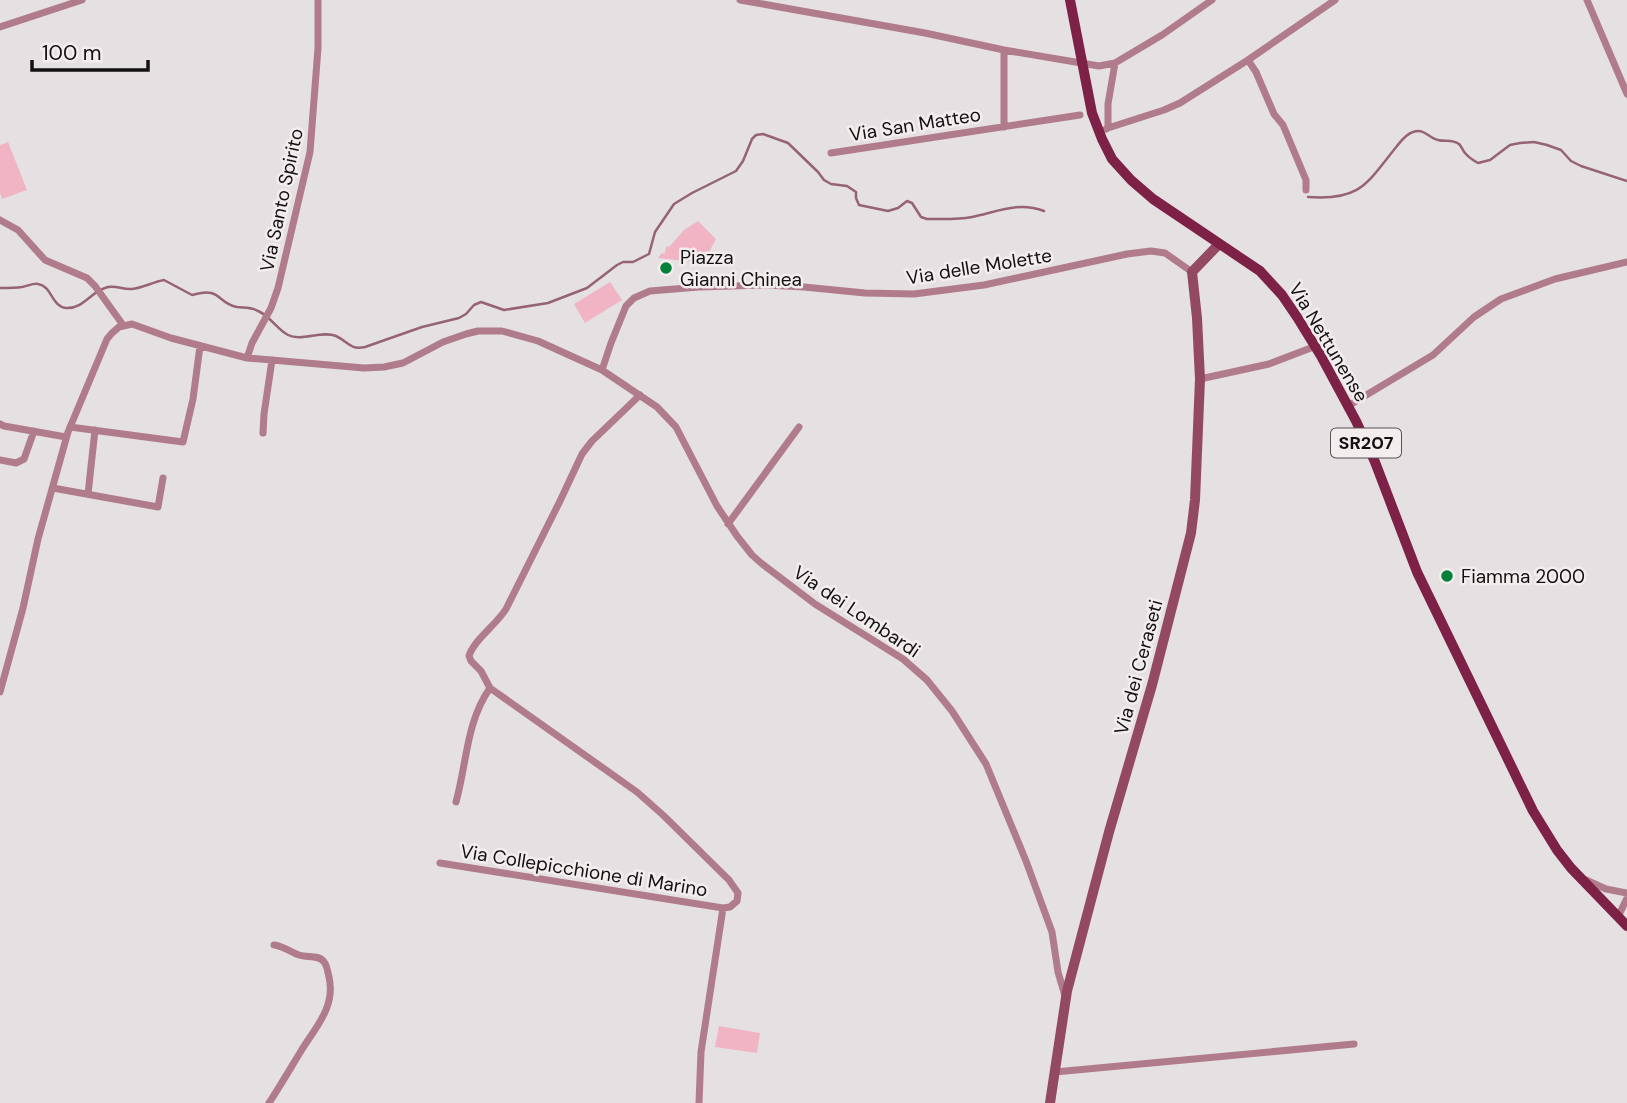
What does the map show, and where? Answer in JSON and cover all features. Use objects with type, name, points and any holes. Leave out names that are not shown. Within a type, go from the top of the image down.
[{"type":"main road","name":"Via Nettunense","points":[[1070,0],[1092,113],[1104,130],[1112,159],[1123,173],[1153,199],[1247,261],[1272,283],[1297,317],[1316,346],[1375,462],[1417,572],[1526,799],[1564,858],[1579,876],[1623,916],[1627,926]]},
{"type":"street","points":[[0,27],[82,0]]},
{"type":"street","name":"Via Santo Spirito","points":[[247,358],[267,317],[281,278],[310,152],[318,48],[318,0]]},
{"type":"street","points":[[740,0],[787,4],[1004,50],[1099,66],[1115,63],[1162,35],[1212,0]]},
{"type":"street","points":[[1115,63],[1104,130],[1176,105],[1248,60],[1335,0]]},
{"type":"street","points":[[1587,0],[1627,94]]},
{"type":"street","name":"Via San Matteo","points":[[1004,50],[1004,127]]},
{"type":"street","points":[[1248,60],[1274,114],[1283,125],[1306,178],[1306,190]]},
{"type":"street","name":"Via San Matteo","points":[[831,153],[1080,115]]},
{"type":"street","points":[[0,220],[18,230],[45,260],[82,274],[92,282],[122,326],[111,333],[103,346],[66,437],[0,692]]},
{"type":"street","points":[[1192,272],[1219,244]]},
{"type":"street","name":"Via delle Molette","points":[[602,370],[626,306],[634,298],[650,291],[758,285],[914,294],[984,285],[1151,251],[1165,253],[1192,272]]},
{"type":"street","points":[[1348,406],[1433,355],[1478,313],[1501,299],[1555,279],[1627,262]]},
{"type":"street","name":"Via dei Ceraseti","points":[[1050,1103],[1066,997],[1189,541],[1195,500],[1200,379],[1192,272]]},
{"type":"street","name":"Via dei Lombardi","points":[[122,326],[135,324],[171,338],[247,358],[384,368],[413,359],[453,338],[478,331],[497,331],[538,341],[602,370],[657,407],[676,427],[706,487],[743,545],[761,563],[815,604],[903,659],[927,680],[952,711],[986,764],[1026,861],[1049,925],[1059,977],[1066,997]]},
{"type":"street","points":[[70,426],[183,442],[193,399],[200,346]]},
{"type":"street","points":[[1200,379],[1269,364],[1316,346]]},
{"type":"street","points":[[264,433],[264,409],[272,360]]},
{"type":"street","name":"Via Collepicchione di Marino","points":[[440,863],[723,908],[730,907],[737,901],[734,887],[663,815],[626,784],[490,688],[481,671],[468,656],[505,610],[584,450],[640,396]]},
{"type":"street","points":[[0,424],[66,437]]},
{"type":"street","points":[[728,524],[799,427]]},
{"type":"street","points":[[88,494],[95,430]]},
{"type":"street","points":[[0,460],[16,463],[21,461],[26,455],[34,431]]},
{"type":"street","points":[[53,488],[158,507],[163,478]]},
{"type":"street","points":[[456,802],[463,778],[469,735],[481,701],[490,688]]},
{"type":"street","points":[[1579,876],[1606,889],[1627,893]]},
{"type":"street","points":[[1623,916],[1627,898]]},
{"type":"street","name":"Via Collepicchione di Marino","points":[[699,1103],[701,1052],[723,908]]},
{"type":"street","points":[[269,1103],[322,1020],[331,988],[325,962],[316,956],[300,955],[274,945]]},
{"type":"street","points":[[1055,1072],[1354,1044]]},
{"type":"shaded area","points":[[8,142],[27,190],[2,199],[0,145]]},
{"type":"shaded area","points":[[698,221],[716,239],[703,263],[658,258],[684,230]]},
{"type":"shaded area","points":[[610,282],[622,300],[585,323],[574,304]]},
{"type":"shaded area","points":[[719,1026],[760,1033],[757,1053],[715,1047]]},
{"type":"waterway","points":[[1308,197],[1340,196],[1361,187],[1404,138],[1417,131],[1438,140],[1456,142],[1478,163],[1490,160],[1510,145],[1534,142],[1561,150],[1571,161],[1581,166],[1627,181]]},
{"type":"waterway","points":[[0,288],[38,284],[46,288],[57,304],[72,308],[108,287],[132,289],[164,280],[192,295],[214,294],[230,305],[256,310],[293,337],[324,334],[336,336],[352,346],[365,347],[422,327],[459,318],[481,302],[504,310],[548,303],[587,288],[617,265],[633,262],[649,254],[655,232],[674,204],[736,171],[752,139],[763,134],[788,143],[824,180],[831,184],[847,186],[856,192],[859,205],[888,211],[907,201],[912,203],[921,217],[927,219],[966,218],[1016,207],[1044,211]]},
{"type":"place","name":"Piazza Gianni Chinea","points":[[666,268]]},
{"type":"place","name":"Fiamma 2000","points":[[1447,576]]}]
